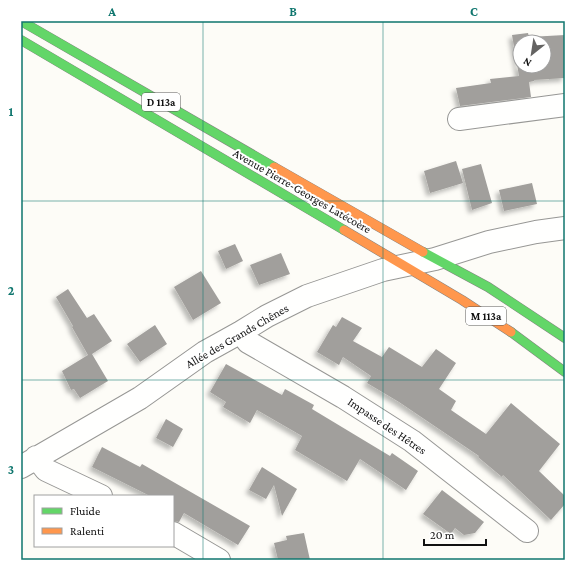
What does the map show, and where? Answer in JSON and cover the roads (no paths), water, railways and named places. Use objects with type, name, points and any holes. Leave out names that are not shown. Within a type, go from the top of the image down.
[{"type":"main road","name":"Avenue Pierre-Georges Latécoère","points":[[22,21],[300,182],[435,259],[488,287],[565,338]]},
{"type":"main road","name":"Avenue Pierre-Georges Latécoère","points":[[21,40],[462,300],[521,339],[565,372]]},
{"type":"street","points":[[460,120],[565,104]]},
{"type":"street","name":"Allée des Grands Chênes","points":[[29,462],[140,398],[205,352],[267,316],[307,296],[383,270],[435,259],[489,242],[536,232],[565,228]]},
{"type":"street","name":"Impasse des Hêtres","points":[[241,332],[248,342],[343,397],[412,441],[527,530]]},
{"type":"street","points":[[29,462],[99,495]]},
{"type":"street","points":[[174,534],[219,560]]}]
